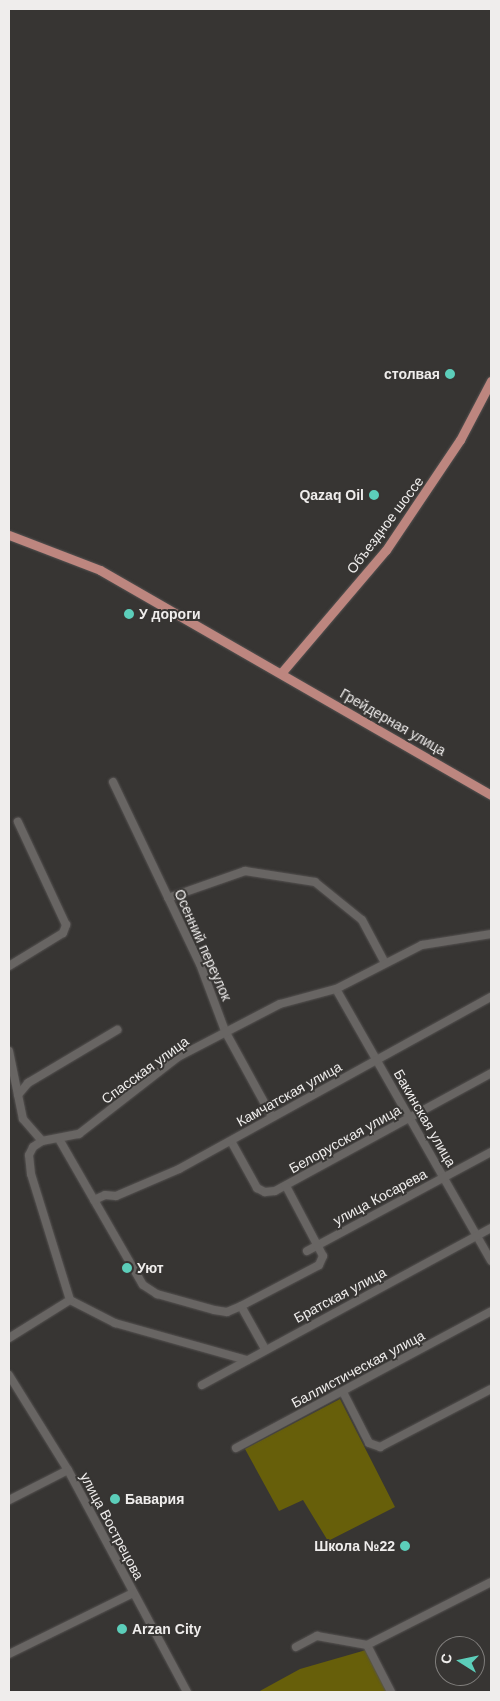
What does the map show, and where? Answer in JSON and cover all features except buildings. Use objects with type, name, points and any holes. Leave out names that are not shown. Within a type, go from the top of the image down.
[{"type":"main road","name":"Объездное шоссе","points":[[282,672],[386,550],[455,448],[491,381]]},
{"type":"main road","name":"Грейдерная улица","points":[[9,536],[100,570],[282,672],[491,795]]},
{"type":"street","name":"Осенний переулок","points":[[113,782],[200,964],[225,1031],[272,1117]]},
{"type":"street","points":[[9,966],[63,933],[66,924],[18,822]]},
{"type":"street","points":[[168,898],[245,871],[314,882],[362,920],[385,963]]},
{"type":"street","name":"Спасская улица","points":[[42,1142],[79,1134],[178,1057],[280,1004],[336,990],[422,945],[491,934]]},
{"type":"street","name":"Бакинская улица","points":[[336,990],[411,1116],[491,1261]]},
{"type":"street","name":"Камчатская улица","points":[[94,1200],[106,1195],[116,1196],[178,1169],[491,997]]},
{"type":"street","points":[[18,1095],[28,1083],[117,1030]]},
{"type":"street","points":[[9,1051],[23,1119],[42,1142],[33,1147],[29,1155],[31,1174],[70,1300],[115,1323],[247,1360]]},
{"type":"street","name":"Белорусская улица","points":[[230,1141],[257,1188],[264,1192],[286,1186],[491,1074]]},
{"type":"street","points":[[59,1139],[143,1285],[157,1294],[214,1310],[227,1312],[319,1266],[323,1256],[286,1186]]},
{"type":"street","name":"улица Косарева","points":[[307,1251],[491,1152]]},
{"type":"street","name":"Братская улица","points":[[202,1385],[265,1349],[491,1228]]},
{"type":"street","points":[[9,1338],[59,1309],[70,1300]]},
{"type":"street","points":[[240,1306],[265,1349]]},
{"type":"street","name":"Баллистическая улица","points":[[236,1448],[491,1311]]},
{"type":"street","name":"улица Вострецова","points":[[9,1375],[68,1470],[187,1692]]},
{"type":"street","points":[[343,1392],[369,1443],[380,1447],[491,1389]]},
{"type":"street","points":[[9,1500],[68,1470]]},
{"type":"street","points":[[296,1647],[317,1636],[367,1645],[491,1582]]},
{"type":"street","points":[[9,1654],[133,1593]]},
{"type":"street","points":[[367,1645],[391,1692]]},
{"type":"shaded area","points":[[340,1399],[395,1507],[328,1541],[303,1500],[279,1511],[245,1449]]},
{"type":"shaded area","points":[[366,1650],[387,1692],[258,1692],[300,1669]]},
{"type":"place","name":"столвая","points":[[450,374]]},
{"type":"place","name":"Qazaq Oil","points":[[374,495]]},
{"type":"place","name":"У дороги","points":[[129,614]]},
{"type":"place","name":"Уют","points":[[127,1268]]},
{"type":"place","name":"Бавария","points":[[115,1499]]},
{"type":"place","name":"Школа №22","points":[[405,1546]]},
{"type":"place","name":"Arzan City","points":[[122,1629]]}]
